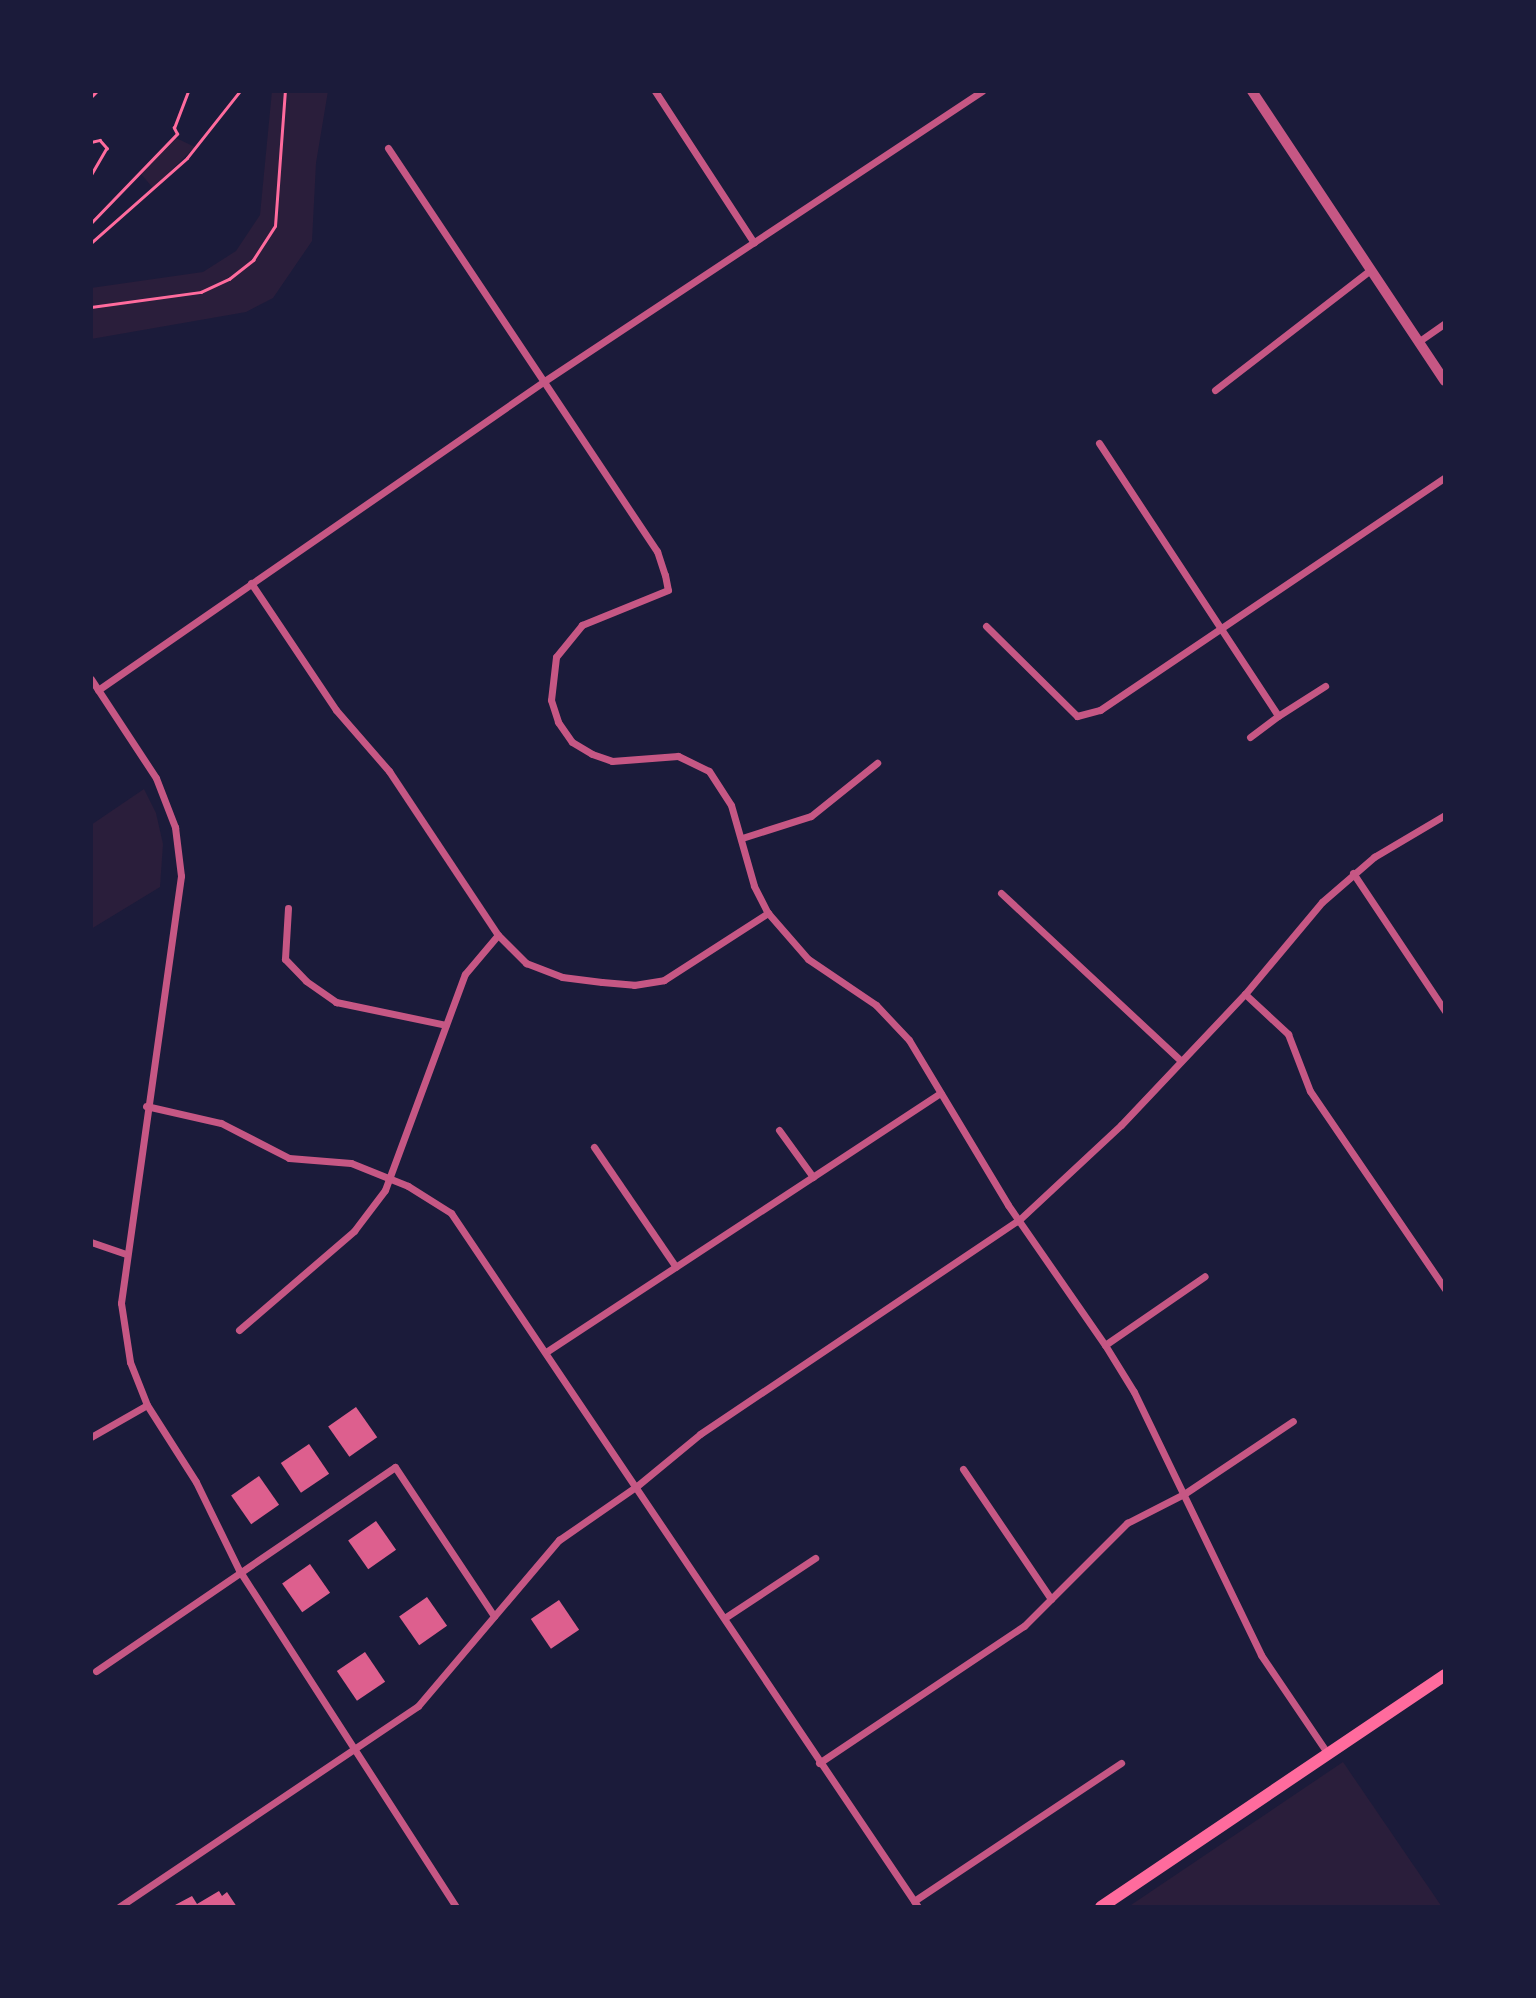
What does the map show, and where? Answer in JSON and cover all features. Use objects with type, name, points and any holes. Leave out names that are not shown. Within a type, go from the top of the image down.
[{"type":"main road","points":[[1101,1907],[1445,1675]]},
{"type":"street","points":[[655,91],[754,243]]},
{"type":"street","points":[[98,690],[543,382],[982,91]]},
{"type":"street","points":[[1252,91],[1445,381]]},
{"type":"street","points":[[388,148],[657,551],[668,590],[582,625],[556,657],[551,701],[572,742],[592,754],[612,761],[678,756],[709,771],[731,805],[754,886],[768,913],[808,959],[876,1005],[909,1040],[1019,1220],[1105,1345],[1184,1494],[1261,1655],[1328,1754]]},
{"type":"street","points":[[1214,390],[1370,270]]},
{"type":"street","points":[[1418,342],[1445,323]]},
{"type":"street","points":[[1098,443],[1278,716]]},
{"type":"street","points":[[986,626],[1077,716],[1100,710],[1445,477]]},
{"type":"street","points":[[251,583],[336,710],[389,771],[498,935],[526,963],[562,977],[634,985],[664,980],[768,913]]},
{"type":"street","points":[[91,679],[156,778],[175,827],[181,876],[126,1254],[121,1303],[130,1362],[147,1405],[196,1482],[239,1570],[457,1907]]},
{"type":"street","points":[[1250,737],[1325,686]]},
{"type":"street","points":[[742,838],[811,816],[877,763]]},
{"type":"street","points":[[119,1907],[418,1706],[559,1540],[637,1486],[700,1434],[1019,1220],[1068,1178],[1245,994],[1322,902],[1353,873],[1445,815]]},
{"type":"street","points":[[1353,873],[1445,1011]]},
{"type":"street","points":[[1001,893],[1180,1060]]},
{"type":"street","points":[[288,908],[285,958],[306,981],[336,1002],[446,1025]]},
{"type":"street","points":[[239,1330],[354,1231],[391,1181],[465,974],[498,935]]},
{"type":"street","points":[[1245,994],[1288,1034],[1310,1091],[1445,1289]]},
{"type":"street","points":[[546,1352],[940,1093]]},
{"type":"street","points":[[146,1106],[221,1124],[289,1158],[351,1163],[451,1213],[726,1617],[819,1763],[916,1904],[1121,1763]]},
{"type":"street","points":[[779,1130],[813,1177]]},
{"type":"street","points":[[594,1147],[676,1267]]},
{"type":"street","points":[[91,1242],[126,1254]]},
{"type":"street","points":[[1105,1345],[1205,1276]]},
{"type":"street","points":[[91,1437],[147,1405]]},
{"type":"street","points":[[819,1763],[1024,1626],[1128,1523],[1184,1494],[1293,1421]]},
{"type":"street","points":[[96,1671],[239,1570],[395,1466],[494,1616]]},
{"type":"street","points":[[963,1469],[1051,1599]]},
{"type":"street","points":[[726,1617],[815,1559]]},
{"type":"path","points":[[91,97],[97,91]]},
{"type":"path","points":[[91,223],[177,134],[174,128],[188,91]]},
{"type":"path","points":[[91,243],[187,158],[240,91]]},
{"type":"path","points":[[91,307],[201,292],[229,279],[253,260],[275,226],[285,91]]},
{"type":"path","points":[[91,142],[100,140],[107,148],[91,176]]},
{"type":"shaded area","points":[[272,91],[328,91],[316,163],[312,241],[273,298],[246,312],[91,339],[91,288],[203,272],[236,251],[260,215]]},
{"type":"shaded area","points":[[174,137],[195,147],[153,188],[141,174]]},
{"type":"shaded area","points":[[144,789],[156,813],[163,844],[160,887],[91,929],[91,825]]},
{"type":"shaded area","points":[[1343,1762],[1442,1907],[1128,1907]]},
{"type":"building","points":[[356,1407],[377,1437],[349,1457],[328,1427]]},
{"type":"building","points":[[309,1444],[329,1474],[301,1493],[281,1463]]},
{"type":"building","points":[[259,1476],[279,1505],[251,1524],[231,1496]]},
{"type":"building","points":[[376,1521],[396,1550],[368,1569],[348,1541]]},
{"type":"building","points":[[310,1564],[330,1593],[302,1612],[282,1584]]},
{"type":"building","points":[[427,1597],[447,1626],[419,1645],[399,1617]]},
{"type":"building","points":[[559,1600],[579,1630],[551,1649],[531,1619]]},
{"type":"building","points":[[365,1652],[385,1682],[357,1701],[337,1671]]},
{"type":"building","points":[[219,1891],[222,1896],[227,1892],[237,1907],[175,1905],[192,1896],[197,1904]]}]
